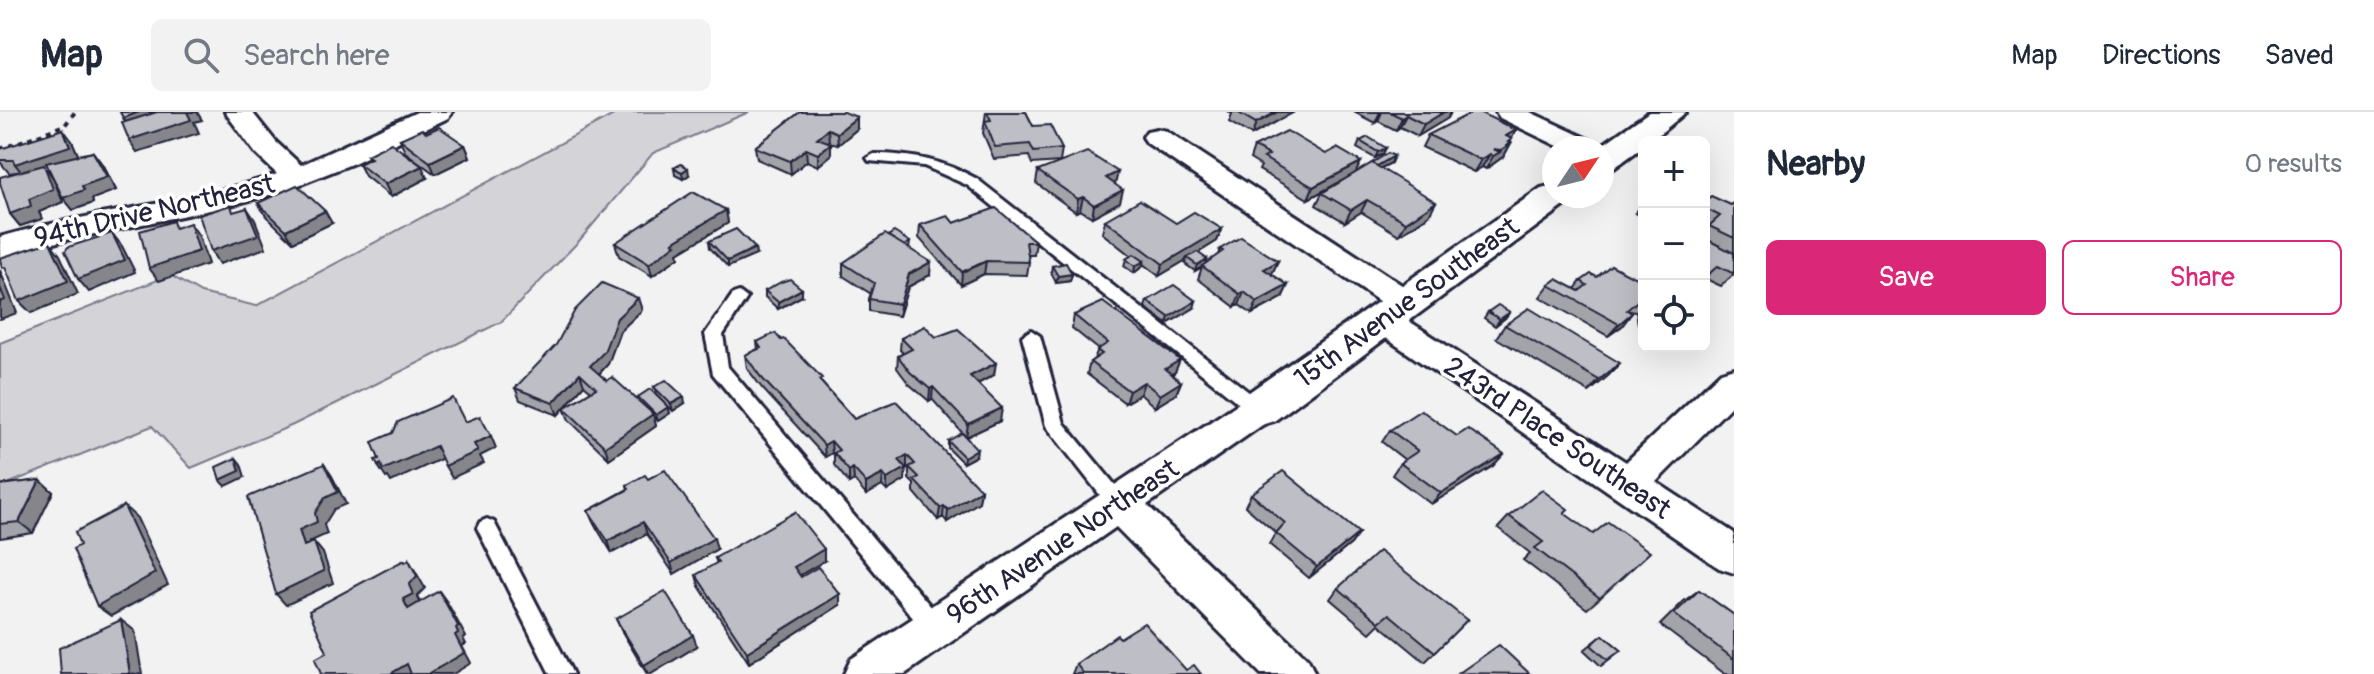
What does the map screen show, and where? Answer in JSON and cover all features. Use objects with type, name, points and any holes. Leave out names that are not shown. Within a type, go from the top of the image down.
[{"type":"street","points":[[238,112],[266,148],[295,175]]},
{"type":"street","name":"94th Drive Northeast","points":[[0,248],[66,229],[249,192],[439,112]]},
{"type":"street","points":[[1509,112],[1558,136]]},
{"type":"street","points":[[1614,146],[1670,112]]},
{"type":"street","name":"243rd Place Southeast","points":[[1157,137],[1629,483],[1734,555]]},
{"type":"street","name":"15th Avenue Southeast","points":[[1258,409],[1542,205]]},
{"type":"street","points":[[1629,483],[1734,381]]},
{"type":"street","name":"96th Avenue Northeast","points":[[867,674],[1258,409]]},
{"type":"street","points":[[1118,503],[1292,674]]},
{"type":"lane","points":[[874,158],[901,158],[940,164],[972,182],[1258,409]]},
{"type":"lane","points":[[739,298],[714,334],[719,369],[935,628]]},
{"type":"lane","points":[[1031,336],[1055,426],[1118,503]]},
{"type":"lane","points":[[487,528],[562,674]]},
{"type":"path","points":[[0,149],[65,125],[75,112]]},
{"type":"shaded area","points":[[619,112],[749,112],[653,153],[579,241],[501,322],[293,425],[191,468],[152,426],[0,487],[0,343],[170,275],[201,293],[256,306]]},
{"type":"building","points":[[120,112],[139,112],[123,118]]},
{"type":"building","points":[[157,112],[187,112],[191,120],[129,140],[122,123]]},
{"type":"building","points":[[800,112],[844,112],[857,117],[837,133],[828,129],[817,138],[831,143],[818,154],[806,149],[790,161],[755,147]]},
{"type":"building","points":[[987,112],[1026,112],[1033,126],[1050,125],[1062,149],[1034,152],[1030,144],[995,147],[985,121],[991,120]]},
{"type":"building","points":[[1237,112],[1277,112],[1256,123]]},
{"type":"building","points":[[1390,112],[1444,112],[1424,124],[1406,115],[1402,118]]},
{"type":"building","points":[[1473,112],[1516,130],[1506,136],[1512,139],[1508,142],[1511,143],[1501,150],[1493,149],[1500,152],[1481,160],[1428,135]]},
{"type":"building","points":[[439,127],[465,145],[430,162],[400,139],[422,129],[426,133]]},
{"type":"building","points":[[63,129],[70,146],[15,164],[13,160],[0,160],[0,149]]},
{"type":"building","points":[[1287,131],[1326,154],[1337,148],[1361,162],[1313,187],[1264,158],[1269,155],[1254,147]]},
{"type":"building","points":[[1368,137],[1386,148],[1378,152],[1360,141]]},
{"type":"building","points":[[391,143],[422,166],[385,184],[359,164],[371,158],[367,155]]},
{"type":"building","points":[[93,152],[107,177],[82,186],[84,190],[63,198],[46,163]]},
{"type":"building","points":[[1087,152],[1118,172],[1106,178],[1123,190],[1094,205],[1083,197],[1078,199],[1038,171]]},
{"type":"building","points":[[1388,153],[1394,156],[1377,166],[1372,163]]},
{"type":"building","points":[[1372,163],[1436,202],[1406,222],[1367,200],[1351,210],[1322,193]]},
{"type":"building","points":[[681,164],[688,168],[682,172],[674,168]]},
{"type":"building","points":[[44,165],[53,189],[29,199],[31,206],[10,214],[0,177]]},
{"type":"building","points":[[297,185],[325,211],[286,230],[258,203]]},
{"type":"building","points":[[693,192],[726,210],[673,242],[676,244],[649,264],[615,243]]},
{"type":"building","points":[[1710,197],[1731,205],[1734,203],[1734,238],[1710,226],[1720,216],[1710,211]]},
{"type":"building","points":[[1140,200],[1176,223],[1194,212],[1222,229],[1163,264],[1105,220]]},
{"type":"building","points":[[231,205],[233,212],[247,208],[258,235],[211,251],[199,215]]},
{"type":"building","points":[[996,208],[1036,242],[1026,242],[1029,262],[986,261],[962,272],[920,225],[948,216],[954,223]]},
{"type":"building","points":[[173,221],[175,228],[190,223],[199,251],[149,268],[140,231]]},
{"type":"building","points":[[736,229],[755,248],[728,261],[709,241]]},
{"type":"building","points":[[894,232],[910,242],[904,246],[888,236]]},
{"type":"building","points":[[112,233],[125,260],[78,279],[65,251],[68,247]]},
{"type":"building","points":[[885,234],[931,262],[909,274],[900,304],[869,299],[874,283],[843,263]]},
{"type":"building","points":[[1241,237],[1278,261],[1264,269],[1288,285],[1257,302],[1244,292],[1240,294],[1202,266],[1223,251],[1220,249]]},
{"type":"building","points":[[1710,241],[1734,253],[1734,272],[1718,266],[1710,273]]},
{"type":"building","points":[[50,242],[68,281],[19,301],[0,258]]},
{"type":"building","points":[[1197,252],[1207,259],[1197,265],[1187,258]]},
{"type":"building","points":[[1134,254],[1144,261],[1135,266],[1126,259]]},
{"type":"building","points":[[1066,263],[1072,274],[1058,276],[1052,266]]},
{"type":"building","points":[[1611,265],[1638,279],[1638,301],[1627,310],[1632,313],[1619,324],[1549,285],[1557,279],[1579,291],[1587,285],[1581,281],[1591,274],[1597,277]]},
{"type":"building","points":[[790,279],[802,289],[778,302],[765,291],[781,282]]},
{"type":"building","points":[[602,283],[638,298],[617,318],[604,352],[590,366],[607,381],[612,377],[653,414],[605,447],[564,408],[596,388],[580,373],[553,403],[515,388],[556,345],[575,310]]},
{"type":"building","points":[[1174,285],[1196,301],[1169,317],[1147,301]]},
{"type":"building","points":[[1103,302],[1180,360],[1165,369],[1181,382],[1160,395],[1144,382],[1129,391],[1090,362],[1102,354],[1097,350],[1108,343],[1074,315]]},
{"type":"building","points":[[1498,305],[1510,312],[1500,319],[1488,312]]},
{"type":"building","points":[[1529,308],[1620,363],[1599,380],[1505,325]]},
{"type":"building","points":[[925,326],[936,337],[958,329],[996,363],[970,376],[1002,408],[968,424],[933,387],[930,389],[910,372],[898,356],[912,349],[901,338]]},
{"type":"building","points":[[775,333],[822,378],[819,380],[854,419],[896,401],[981,490],[948,510],[944,506],[940,508],[914,480],[919,477],[909,467],[915,464],[907,455],[899,460],[906,468],[887,479],[883,474],[866,483],[853,468],[849,471],[834,453],[839,450],[831,441],[824,445],[760,376],[745,355],[761,348],[757,342]]},
{"type":"building","points":[[666,380],[684,397],[671,404],[654,387]]},
{"type":"building","points":[[650,389],[668,407],[656,415],[638,397]]},
{"type":"building","points":[[453,398],[465,422],[480,416],[491,436],[474,444],[478,451],[445,466],[436,446],[383,470],[381,464],[378,466],[375,460],[379,459],[372,442],[393,433],[398,422]]},
{"type":"building","points":[[1421,410],[1457,436],[1468,429],[1504,454],[1441,493],[1400,463],[1418,451],[1390,430]]},
{"type":"building","points":[[962,433],[977,449],[964,457],[948,441]]},
{"type":"building","points":[[236,458],[240,471],[220,480],[216,467]]},
{"type":"building","points":[[324,464],[338,492],[325,498],[315,513],[317,522],[299,530],[304,546],[314,542],[324,571],[276,594],[248,497]]},
{"type":"building","points":[[665,470],[714,538],[671,563],[643,522],[608,541],[588,511],[629,489],[627,485],[645,475],[648,479]]},
{"type":"building","points":[[1283,471],[1359,533],[1317,567],[1276,533],[1285,523],[1251,494]]},
{"type":"building","points":[[40,480],[19,522],[0,524],[0,485]]},
{"type":"building","points":[[1542,490],[1568,509],[1564,513],[1593,534],[1608,522],[1650,552],[1600,598],[1535,548],[1543,542],[1509,516]]},
{"type":"building","points":[[124,506],[155,573],[97,606],[73,549],[80,545],[75,532]]},
{"type":"building","points":[[795,512],[824,549],[794,567],[801,577],[818,567],[840,594],[747,652],[696,575],[718,562],[715,558]]},
{"type":"building","points":[[1379,551],[1467,620],[1435,652],[1389,614],[1379,622],[1338,588]]},
{"type":"building","points":[[409,560],[417,576],[409,585],[413,594],[403,599],[408,609],[439,591],[458,626],[455,635],[464,653],[428,674],[411,674],[407,664],[390,674],[321,674],[315,659],[327,652],[309,611]]},
{"type":"building","points":[[1699,590],[1734,615],[1734,659],[1674,614]]},
{"type":"building","points":[[665,591],[693,635],[644,665],[616,619]]},
{"type":"building","points":[[121,620],[130,674],[61,674],[59,648]]},
{"type":"building","points":[[1144,623],[1186,670],[1194,665],[1201,674],[1084,674],[1076,664],[1117,635],[1120,638]]},
{"type":"building","points":[[1603,635],[1621,650],[1608,660],[1591,645]]},
{"type":"building","points":[[1499,645],[1530,674],[1459,673]]}]
